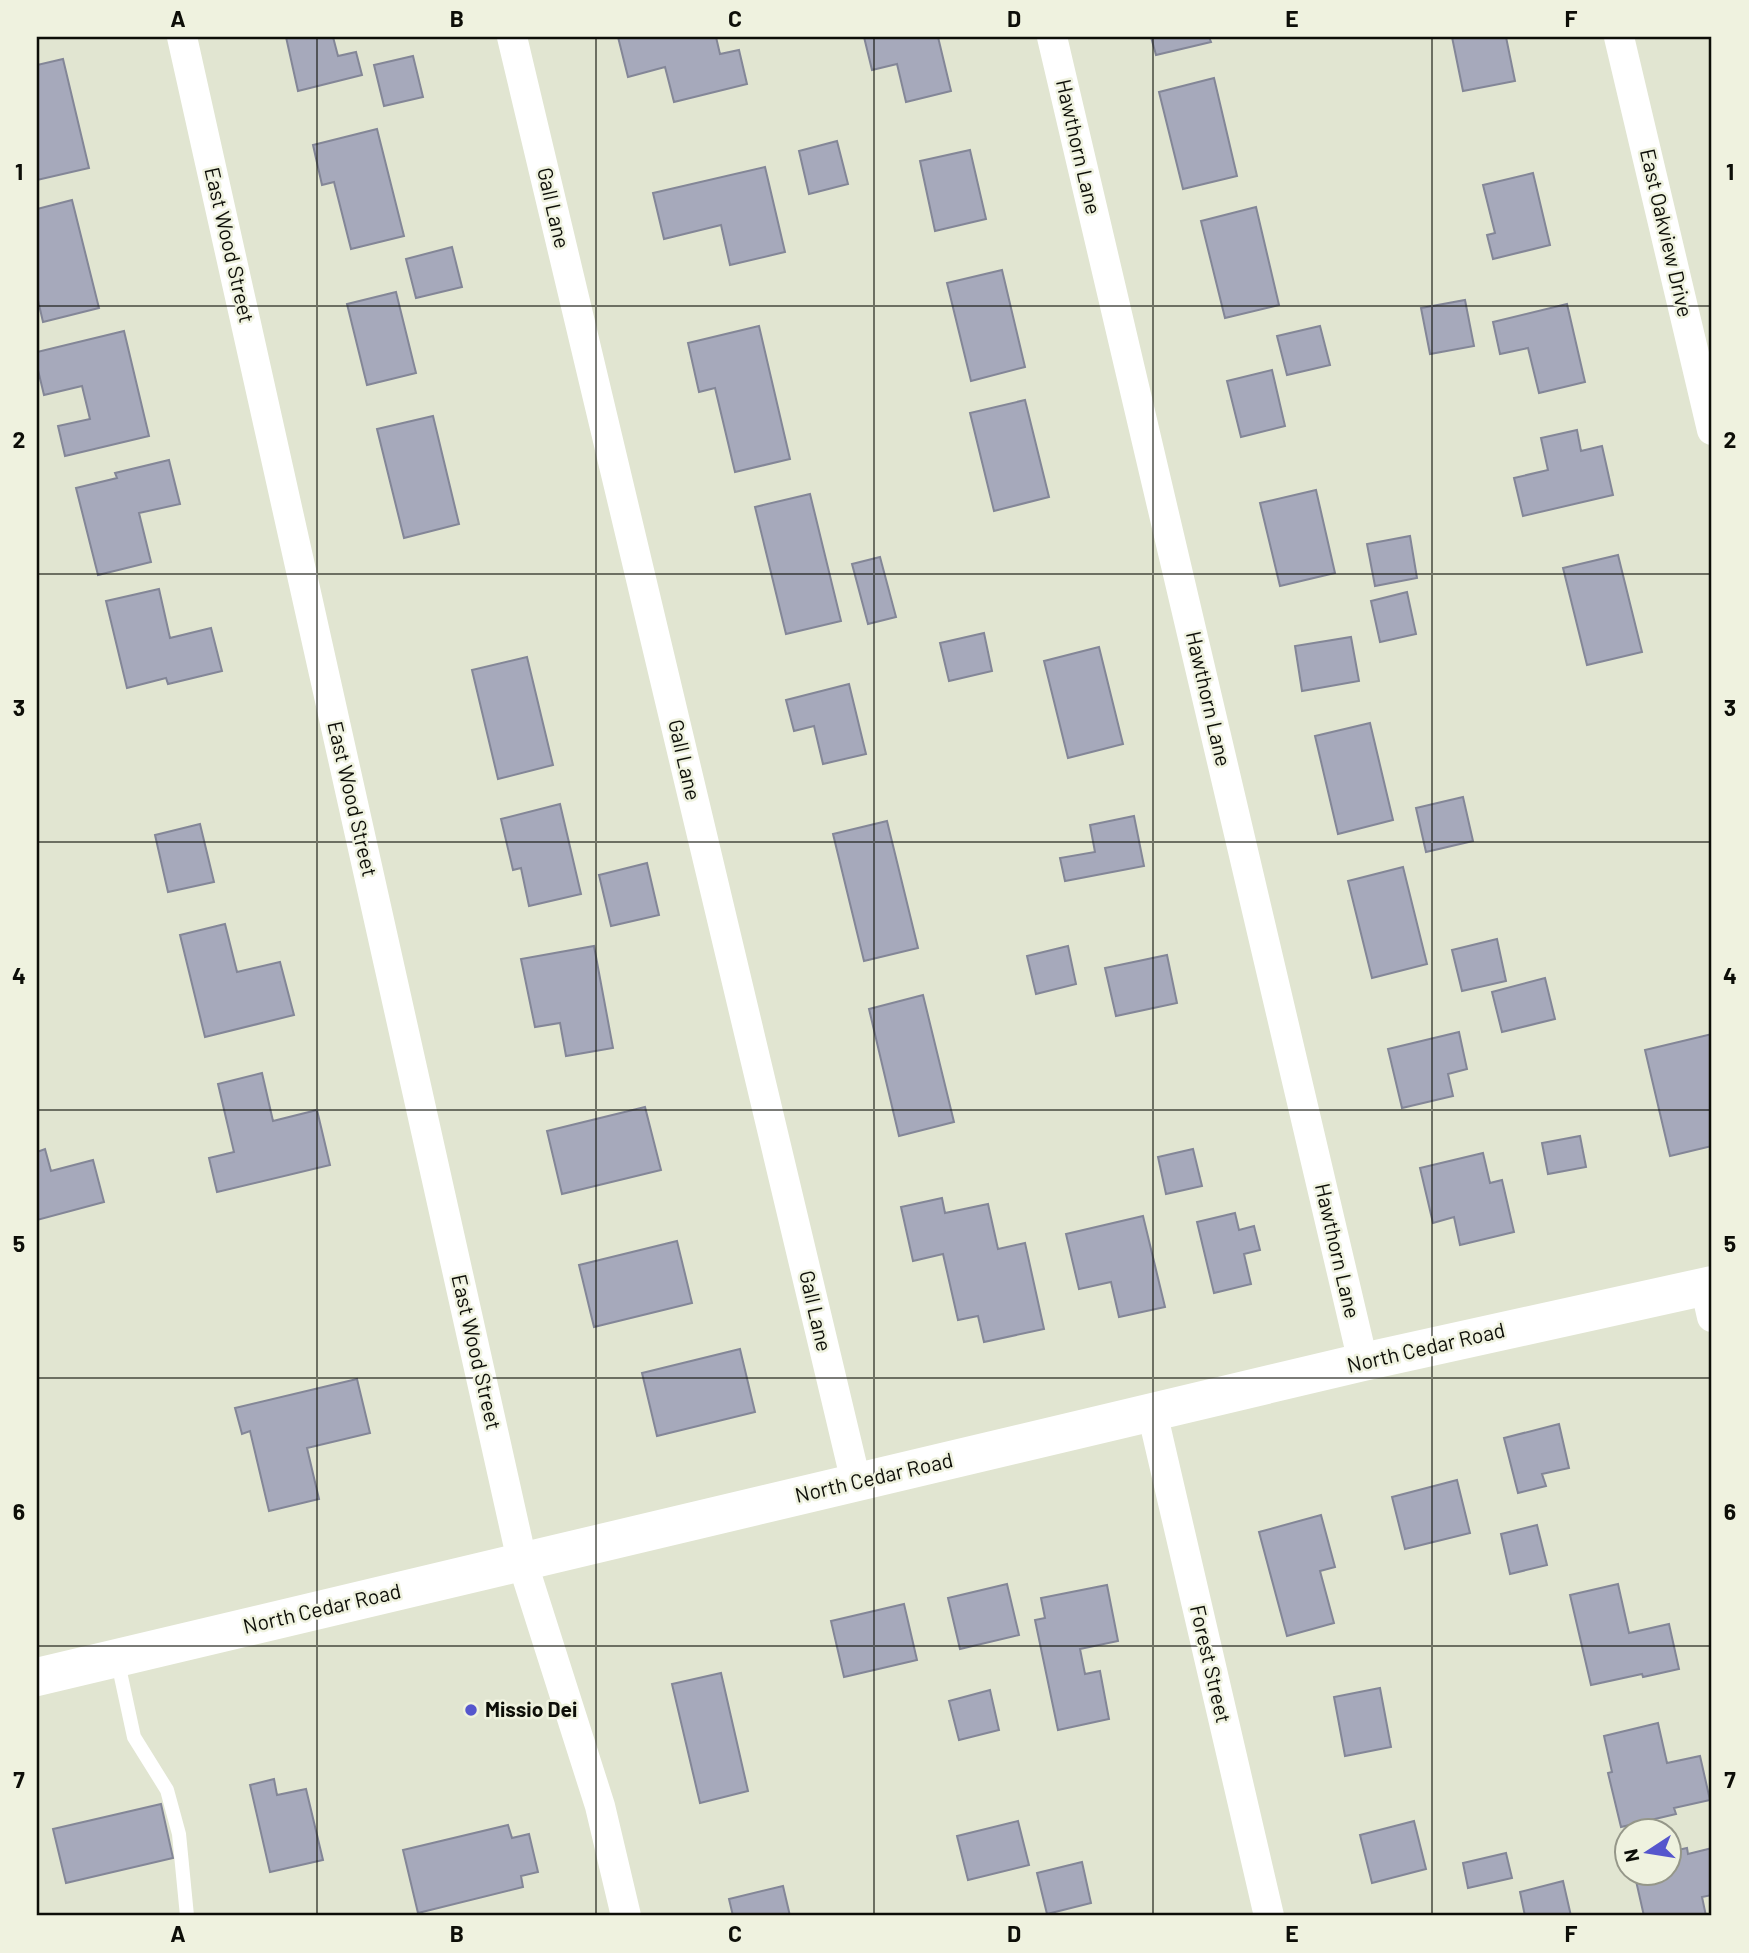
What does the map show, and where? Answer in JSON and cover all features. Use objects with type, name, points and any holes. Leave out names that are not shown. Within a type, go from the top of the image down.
[{"type":"street","name":"East Wood Street","points":[[182,37],[523,1561],[600,1806],[626,1916]]},
{"type":"street","name":"Gall Lane","points":[[512,37],[856,1482]]},
{"type":"street","name":"Hawthorn Lane","points":[[1052,37],[1363,1362]]},
{"type":"street","name":"East Oakview Drive","points":[[1619,37],[1712,430]]},
{"type":"street","name":"North Cedar Road","points":[[37,1677],[1363,1362],[1710,1296]]},
{"type":"street","name":"Forest Street","points":[[1152,1412],[1269,1916]]},
{"type":"lane","points":[[117,1658],[134,1737],[167,1790],[179,1834],[187,1916]]},
{"type":"building","points":[[286,37],[333,37],[338,56],[356,52],[362,75],[298,91]]},
{"type":"building","points":[[618,37],[716,37],[720,54],[739,50],[747,84],[674,102],[665,67],[628,77]]},
{"type":"building","points":[[864,37],[938,37],[951,91],[906,102],[897,64],[872,70]]},
{"type":"building","points":[[1151,37],[1209,37],[1211,42],[1156,55]]},
{"type":"building","points":[[1452,37],[1506,37],[1515,81],[1463,91]]},
{"type":"building","points":[[413,56],[423,97],[384,106],[374,65]]},
{"type":"building","points":[[63,59],[89,168],[37,180],[37,65]]},
{"type":"building","points":[[1214,78],[1237,176],[1183,189],[1159,92]]},
{"type":"building","points":[[377,129],[404,236],[351,249],[334,182],[322,185],[313,145]]},
{"type":"building","points":[[837,141],[848,184],[809,194],[799,151]]},
{"type":"building","points":[[970,150],[986,219],[935,231],[920,161]]},
{"type":"building","points":[[765,167],[785,252],[730,265],[721,225],[664,239],[653,193]]},
{"type":"building","points":[[1533,173],[1550,245],[1493,259],[1487,235],[1495,233],[1483,185]]},
{"type":"building","points":[[72,200],[99,308],[43,322],[37,296],[37,209]]},
{"type":"building","points":[[1256,207],[1279,305],[1225,318],[1201,221]]},
{"type":"building","points":[[452,247],[462,287],[416,298],[406,259]]},
{"type":"building","points":[[1002,270],[1025,367],[971,381],[947,283]]},
{"type":"building","points":[[396,292],[416,373],[367,385],[347,304]]},
{"type":"building","points":[[1465,300],[1474,346],[1430,354],[1421,308]]},
{"type":"building","points":[[1567,304],[1585,382],[1539,393],[1528,348],[1500,354],[1493,322]]},
{"type":"building","points":[[759,326],[790,459],[735,472],[715,388],[699,392],[688,343]]},
{"type":"building","points":[[1320,326],[1330,365],[1287,375],[1277,336]]},
{"type":"building","points":[[124,331],[149,436],[65,456],[58,426],[90,419],[82,386],[44,395],[37,366],[37,352]]},
{"type":"building","points":[[1272,370],[1285,426],[1241,437],[1227,381]]},
{"type":"building","points":[[1025,400],[1049,497],[994,511],[970,413]]},
{"type":"building","points":[[433,416],[459,524],[404,538],[377,429]]},
{"type":"building","points":[[1577,430],[1581,451],[1602,446],[1613,495],[1523,516],[1514,478],[1548,470],[1541,438]]},
{"type":"building","points":[[169,460],[180,504],[139,513],[151,562],[98,575],[76,488],[117,478],[115,473]]},
{"type":"building","points":[[1316,490],[1335,573],[1280,586],[1260,503]]},
{"type":"building","points":[[810,494],[841,621],[786,634],[755,507]]},
{"type":"building","points":[[1410,536],[1417,578],[1375,586],[1367,544]]},
{"type":"building","points":[[1618,555],[1642,652],[1587,665],[1563,568]]},
{"type":"building","points":[[880,557],[896,617],[868,624],[852,564]]},
{"type":"building","points":[[159,589],[170,638],[211,628],[222,671],[168,684],[166,678],[127,688],[106,601]]},
{"type":"building","points":[[1407,592],[1416,634],[1380,642],[1371,601]]},
{"type":"building","points":[[984,633],[992,671],[949,681],[940,643]]},
{"type":"building","points":[[1351,637],[1359,681],[1302,691],[1295,646]]},
{"type":"building","points":[[1099,647],[1123,744],[1068,758],[1044,661]]},
{"type":"building","points":[[527,657],[553,765],[498,779],[472,670]]},
{"type":"building","points":[[849,684],[866,754],[823,764],[814,726],[794,731],[786,700]]},
{"type":"building","points":[[1370,723],[1393,820],[1338,834],[1315,736]]},
{"type":"building","points":[[1463,797],[1473,841],[1426,852],[1416,808]]},
{"type":"building","points":[[560,804],[581,894],[529,906],[521,868],[513,870],[501,819]]},
{"type":"building","points":[[1134,816],[1144,866],[1065,881],[1060,858],[1095,852],[1090,825]]},
{"type":"building","points":[[887,821],[918,948],[864,961],[833,834]]},
{"type":"building","points":[[200,824],[214,882],[168,892],[155,835]]},
{"type":"building","points":[[647,863],[659,915],[611,926],[599,875]]},
{"type":"building","points":[[1403,867],[1427,964],[1372,978],[1348,881]]},
{"type":"building","points":[[225,924],[237,972],[280,962],[294,1015],[205,1037],[180,935]]},
{"type":"building","points":[[1497,939],[1506,981],[1462,991],[1452,950]]},
{"type":"building","points":[[594,946],[613,1048],[566,1056],[560,1023],[535,1027],[521,959]]},
{"type":"building","points":[[1068,946],[1076,984],[1036,994],[1027,956]]},
{"type":"building","points":[[1167,955],[1177,1003],[1116,1016],[1105,968]]},
{"type":"building","points":[[1545,978],[1555,1019],[1502,1032],[1492,992]]},
{"type":"building","points":[[923,995],[954,1122],[899,1136],[869,1009]]},
{"type":"building","points":[[1459,1032],[1467,1069],[1448,1074],[1453,1096],[1402,1108],[1388,1049]]},
{"type":"building","points":[[1712,1034],[1712,1146],[1670,1156],[1645,1050]]},
{"type":"building","points":[[262,1073],[273,1121],[317,1110],[330,1165],[217,1192],[209,1158],[234,1152],[218,1084]]},
{"type":"building","points":[[645,1107],[661,1170],[562,1194],[547,1131]]},
{"type":"building","points":[[1580,1136],[1586,1167],[1548,1174],[1542,1143]]},
{"type":"building","points":[[45,1149],[51,1171],[93,1160],[104,1202],[37,1220],[37,1152]]},
{"type":"building","points":[[1193,1149],[1202,1186],[1166,1194],[1158,1157]]},
{"type":"building","points":[[1483,1153],[1490,1183],[1502,1180],[1514,1232],[1460,1245],[1454,1217],[1433,1223],[1420,1168]]},
{"type":"building","points":[[942,1198],[945,1213],[988,1204],[998,1249],[1025,1243],[1044,1329],[984,1342],[978,1316],[958,1320],[943,1254],[913,1261],[901,1207]]},
{"type":"building","points":[[1235,1213],[1239,1230],[1254,1226],[1260,1250],[1244,1254],[1251,1284],[1214,1293],[1197,1222]]},
{"type":"building","points":[[1143,1216],[1165,1307],[1119,1317],[1111,1282],[1079,1289],[1066,1234]]},
{"type":"building","points":[[677,1241],[692,1303],[594,1327],[579,1265]]},
{"type":"building","points":[[740,1349],[755,1412],[657,1436],[642,1373]]},
{"type":"building","points":[[357,1379],[370,1433],[307,1448],[319,1499],[269,1511],[250,1431],[242,1434],[235,1408]]},
{"type":"building","points":[[1559,1424],[1569,1468],[1542,1474],[1546,1486],[1518,1493],[1504,1438]]},
{"type":"building","points":[[1457,1480],[1470,1533],[1405,1549],[1392,1497]]},
{"type":"building","points":[[1321,1515],[1335,1567],[1320,1571],[1334,1623],[1287,1636],[1259,1532]]},
{"type":"building","points":[[1537,1525],[1547,1565],[1510,1574],[1501,1534]]},
{"type":"building","points":[[1007,1584],[1019,1635],[960,1649],[948,1598]]},
{"type":"building","points":[[1618,1584],[1629,1633],[1669,1624],[1679,1669],[1591,1685],[1570,1595]]},
{"type":"building","points":[[1107,1585],[1118,1641],[1080,1649],[1085,1674],[1100,1671],[1109,1719],[1058,1730],[1035,1620],[1045,1618],[1041,1598]]},
{"type":"building","points":[[904,1604],[917,1660],[844,1677],[831,1621]]},
{"type":"building","points":[[721,1673],[748,1791],[700,1803],[672,1684]]},
{"type":"building","points":[[1380,1688],[1391,1747],[1345,1756],[1334,1697]]},
{"type":"building","points":[[990,1690],[999,1730],[959,1740],[949,1701]]},
{"type":"building","points":[[1658,1723],[1667,1763],[1700,1756],[1710,1800],[1674,1808],[1676,1814],[1668,1816],[1618,1816],[1608,1773],[1612,1772],[1604,1736]]},
{"type":"building","points":[[274,1779],[277,1795],[306,1789],[323,1860],[270,1872],[250,1785]]},
{"type":"building","points":[[161,1804],[173,1858],[66,1883],[53,1829]]},
{"type":"building","points":[[1018,1821],[1029,1865],[968,1880],[957,1836]]},
{"type":"building","points":[[1414,1821],[1426,1869],[1372,1883],[1360,1835]]},
{"type":"building","points":[[508,1825],[512,1838],[529,1834],[538,1872],[521,1876],[523,1887],[418,1913],[403,1850]]},
{"type":"building","points":[[1687,1848],[1688,1854],[1712,1848],[1712,1895],[1702,1897],[1706,1916],[1644,1916],[1637,1886],[1682,1886],[1682,1849]]},
{"type":"building","points":[[1506,1853],[1512,1878],[1468,1888],[1463,1863]]},
{"type":"building","points":[[1082,1862],[1091,1903],[1047,1914],[1037,1873]]},
{"type":"building","points":[[1563,1881],[1571,1916],[1525,1916],[1520,1892]]},
{"type":"building","points":[[783,1886],[790,1916],[733,1916],[729,1899]]},
{"type":"place","name":"Missio Dei","points":[[471,1710]]}]
